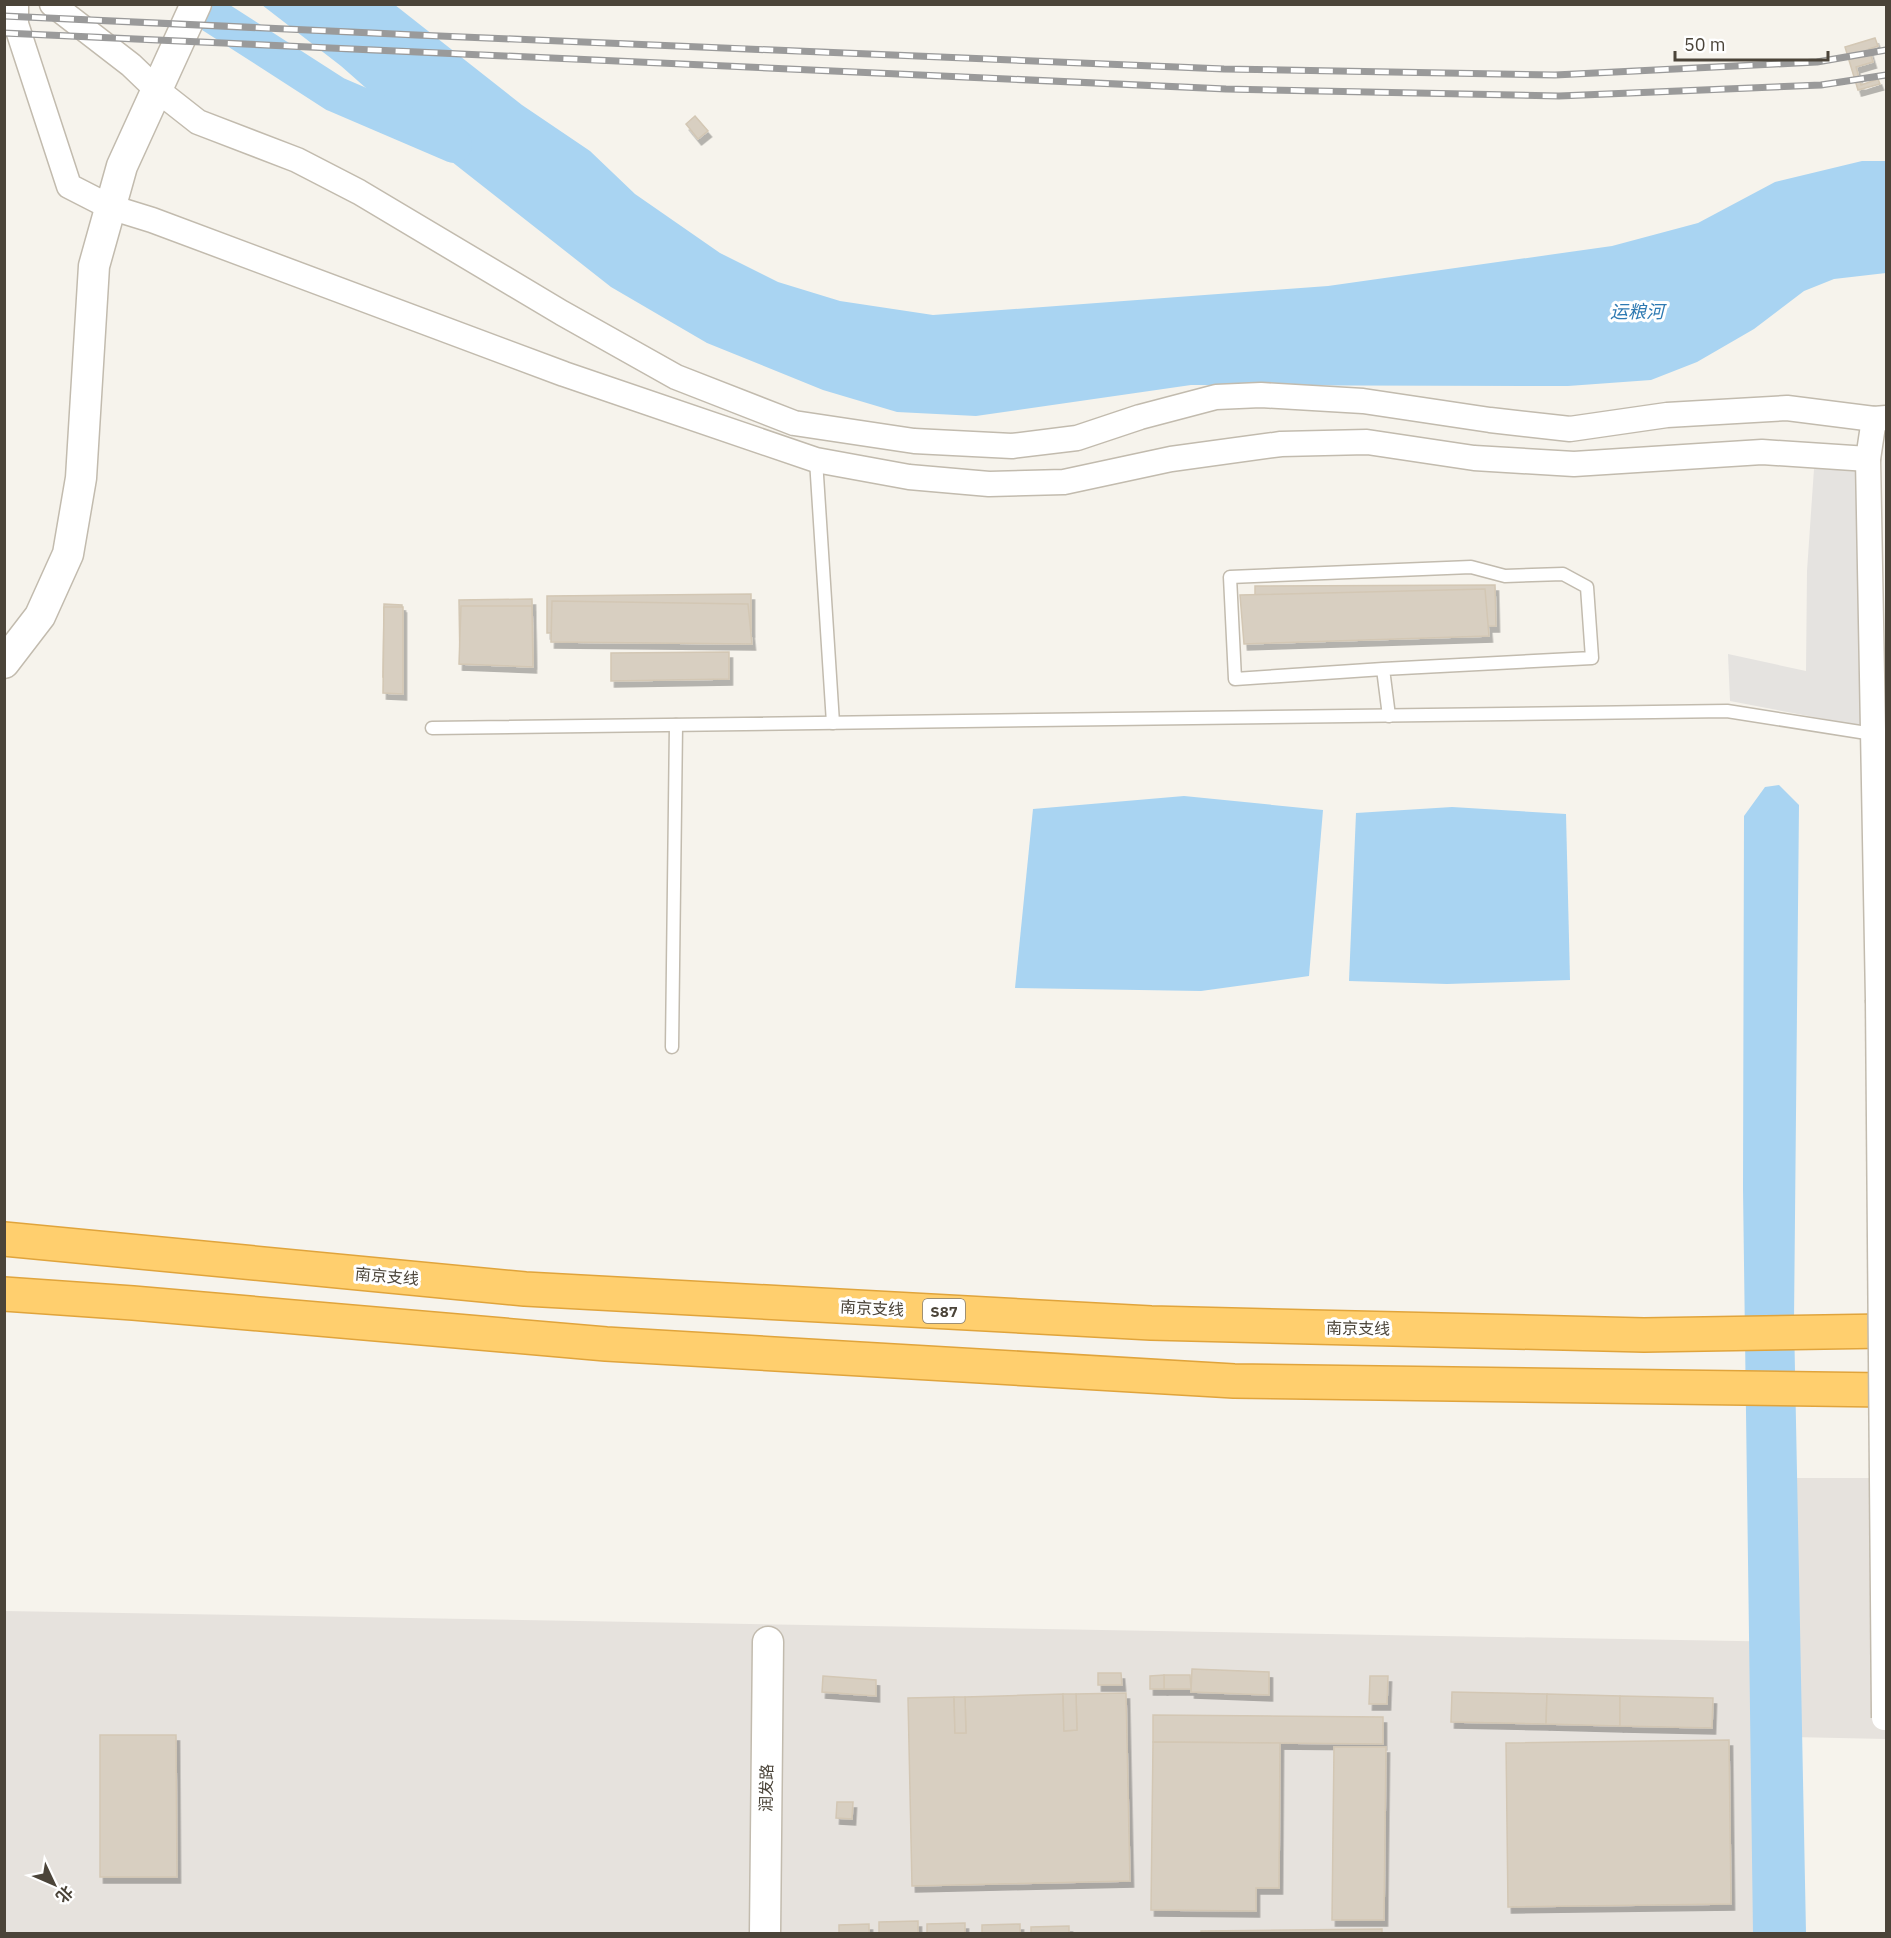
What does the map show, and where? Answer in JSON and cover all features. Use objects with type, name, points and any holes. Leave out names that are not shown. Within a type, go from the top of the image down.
[{"type":"highway","name":"南京支线","points":[[4,1239],[525,1289],[1151,1323],[1644,1335],[1887,1331]]},
{"type":"highway","points":[[4,1294],[606,1344],[1234,1382],[1887,1390]]},
{"type":"street","points":[[16,4],[16,24],[69,186],[110,207],[152,220],[564,374],[816,460],[909,477],[988,484],[1064,482],[1171,459],[1281,444],[1367,442],[1474,458],[1574,464],[1762,452],[1868,459]]},
{"type":"street","points":[[52,4],[158,85],[198,122],[297,160],[359,192],[562,313],[676,377],[794,423],[914,441],[1012,446],[1077,438],[1140,417],[1216,397],[1261,395],[1363,401],[1490,420],[1570,429],[1667,415],[1787,408],[1880,418],[1868,459],[1878,1000],[1885,1726]]},
{"type":"street","points":[[4,663],[40,616],[68,554],[81,478],[94,267],[122,166],[196,4]]},
{"type":"street","name":"润发路","points":[[765,1934],[768,1642]]},
{"type":"lane","points":[[816,460],[833,723]]},
{"type":"lane","points":[[1471,567],[1505,576],[1563,574],[1587,587],[1592,658],[1383,669],[1235,679],[1230,578],[1471,567]]},
{"type":"lane","points":[[1383,669],[1389,716]]},
{"type":"lane","points":[[432,728],[1727,711],[1873,734]]},
{"type":"lane","points":[[672,1047],[676,725]]},
{"type":"shaded area","points":[[1858,468],[1861,726],[1730,701],[1728,654],[1806,671],[1807,571],[1814,469]]},
{"type":"shaded area","points":[[1797,1478],[1886,1478],[1886,1739],[1792,1737],[1794,1933],[5,1934],[5,1611],[1791,1642]]},
{"type":"water","name":"运粮河","points":[[262,5],[395,5],[522,105],[590,151],[635,194],[720,253],[778,282],[840,301],[933,315],[1328,286],[1612,246],[1698,223],[1775,182],[1862,161],[1886,161],[1886,273],[1834,279],[1804,291],[1754,329],[1697,362],[1651,380],[1568,386],[1191,385],[976,416],[897,412],[823,390],[707,343],[611,287],[433,147],[341,66]]},
{"type":"water","points":[[1779,785],[1799,805],[1794,1320],[1806,1933],[1753,1933],[1743,1189],[1744,816],[1765,787]]},
{"type":"water","points":[[1184,796],[1323,810],[1309,976],[1201,991],[1015,988],[1033,809]]},
{"type":"water","points":[[1452,807],[1566,814],[1570,980],[1447,984],[1349,981],[1356,813]]},
{"type":"building","points":[[1875,38],[1878,46],[1869,49],[1873,62],[1856,67],[1861,85],[1878,79],[1880,84],[1858,90],[1845,47]]},
{"type":"building","points":[[695,116],[708,131],[698,139],[686,124]]},
{"type":"building","points":[[1495,585],[1496,626],[1255,627],[1255,586]]},
{"type":"building","points":[[1485,589],[1489,636],[1244,644],[1240,595]]},
{"type":"building","points":[[751,594],[751,631],[547,633],[547,596]]},
{"type":"building","points":[[532,599],[533,663],[460,664],[459,600]]},
{"type":"building","points":[[552,601],[748,604],[752,644],[551,642]]},
{"type":"building","points":[[384,604],[402,605],[401,677],[383,677]]},
{"type":"building","points":[[461,606],[532,606],[533,667],[459,664]]},
{"type":"building","points":[[384,607],[403,607],[403,694],[383,693]]},
{"type":"building","points":[[729,652],[729,679],[611,681],[611,653]]},
{"type":"building","points":[[1192,1669],[1269,1672],[1269,1695],[1191,1692]]},
{"type":"building","points":[[1098,1673],[1121,1673],[1122,1685],[1098,1685]]},
{"type":"building","points":[[1164,1675],[1190,1675],[1191,1689],[1164,1689]]},
{"type":"building","points":[[1164,1675],[1164,1689],[1150,1689],[1150,1676]]},
{"type":"building","points":[[823,1676],[876,1680],[876,1696],[822,1692]]},
{"type":"building","points":[[1370,1676],[1388,1676],[1387,1704],[1369,1704]]},
{"type":"building","points":[[1452,1692],[1547,1694],[1546,1724],[1451,1722]]},
{"type":"building","points":[[1126,1693],[1130,1881],[912,1886],[908,1698],[954,1697],[955,1733],[966,1733],[965,1697],[1063,1694],[1064,1731],[1077,1730],[1076,1694]]},
{"type":"building","points":[[1063,1694],[1076,1694],[1077,1730],[1064,1731]]},
{"type":"building","points":[[1547,1694],[1620,1696],[1620,1726],[1546,1724]]},
{"type":"building","points":[[1620,1696],[1713,1698],[1712,1728],[1620,1726]]},
{"type":"building","points":[[954,1697],[965,1697],[966,1733],[955,1733]]},
{"type":"building","points":[[1153,1715],[1383,1717],[1383,1744],[1153,1742]]},
{"type":"building","points":[[100,1735],[176,1735],[177,1877],[100,1877]]},
{"type":"building","points":[[1729,1740],[1731,1904],[1508,1907],[1506,1743]]},
{"type":"building","points":[[1153,1742],[1280,1743],[1279,1888],[1256,1888],[1256,1911],[1151,1910]]},
{"type":"building","points":[[1334,1747],[1386,1747],[1384,1920],[1332,1920]]},
{"type":"building","points":[[837,1802],[853,1802],[852,1819],[836,1818]]},
{"type":"building","points":[[918,1921],[918,1934],[879,1934],[879,1922]]},
{"type":"building","points":[[965,1923],[965,1934],[927,1934],[927,1924]]},
{"type":"building","points":[[869,1924],[869,1934],[839,1934],[839,1925]]},
{"type":"building","points":[[1020,1924],[1020,1934],[982,1934],[982,1925]]},
{"type":"building","points":[[1069,1926],[1069,1934],[1031,1934],[1031,1927]]},
{"type":"building","points":[[1382,1929],[1382,1934],[1201,1934],[1201,1931]]},
{"type":"waterway","points":[[195,4],[335,94],[454,145]]},
{"type":"railway","points":[[4,16],[1224,69],[1555,75],[1817,62],[1886,50]]},
{"type":"railway","points":[[4,33],[1226,89],[1559,96],[1821,85],[1886,75]]}]
